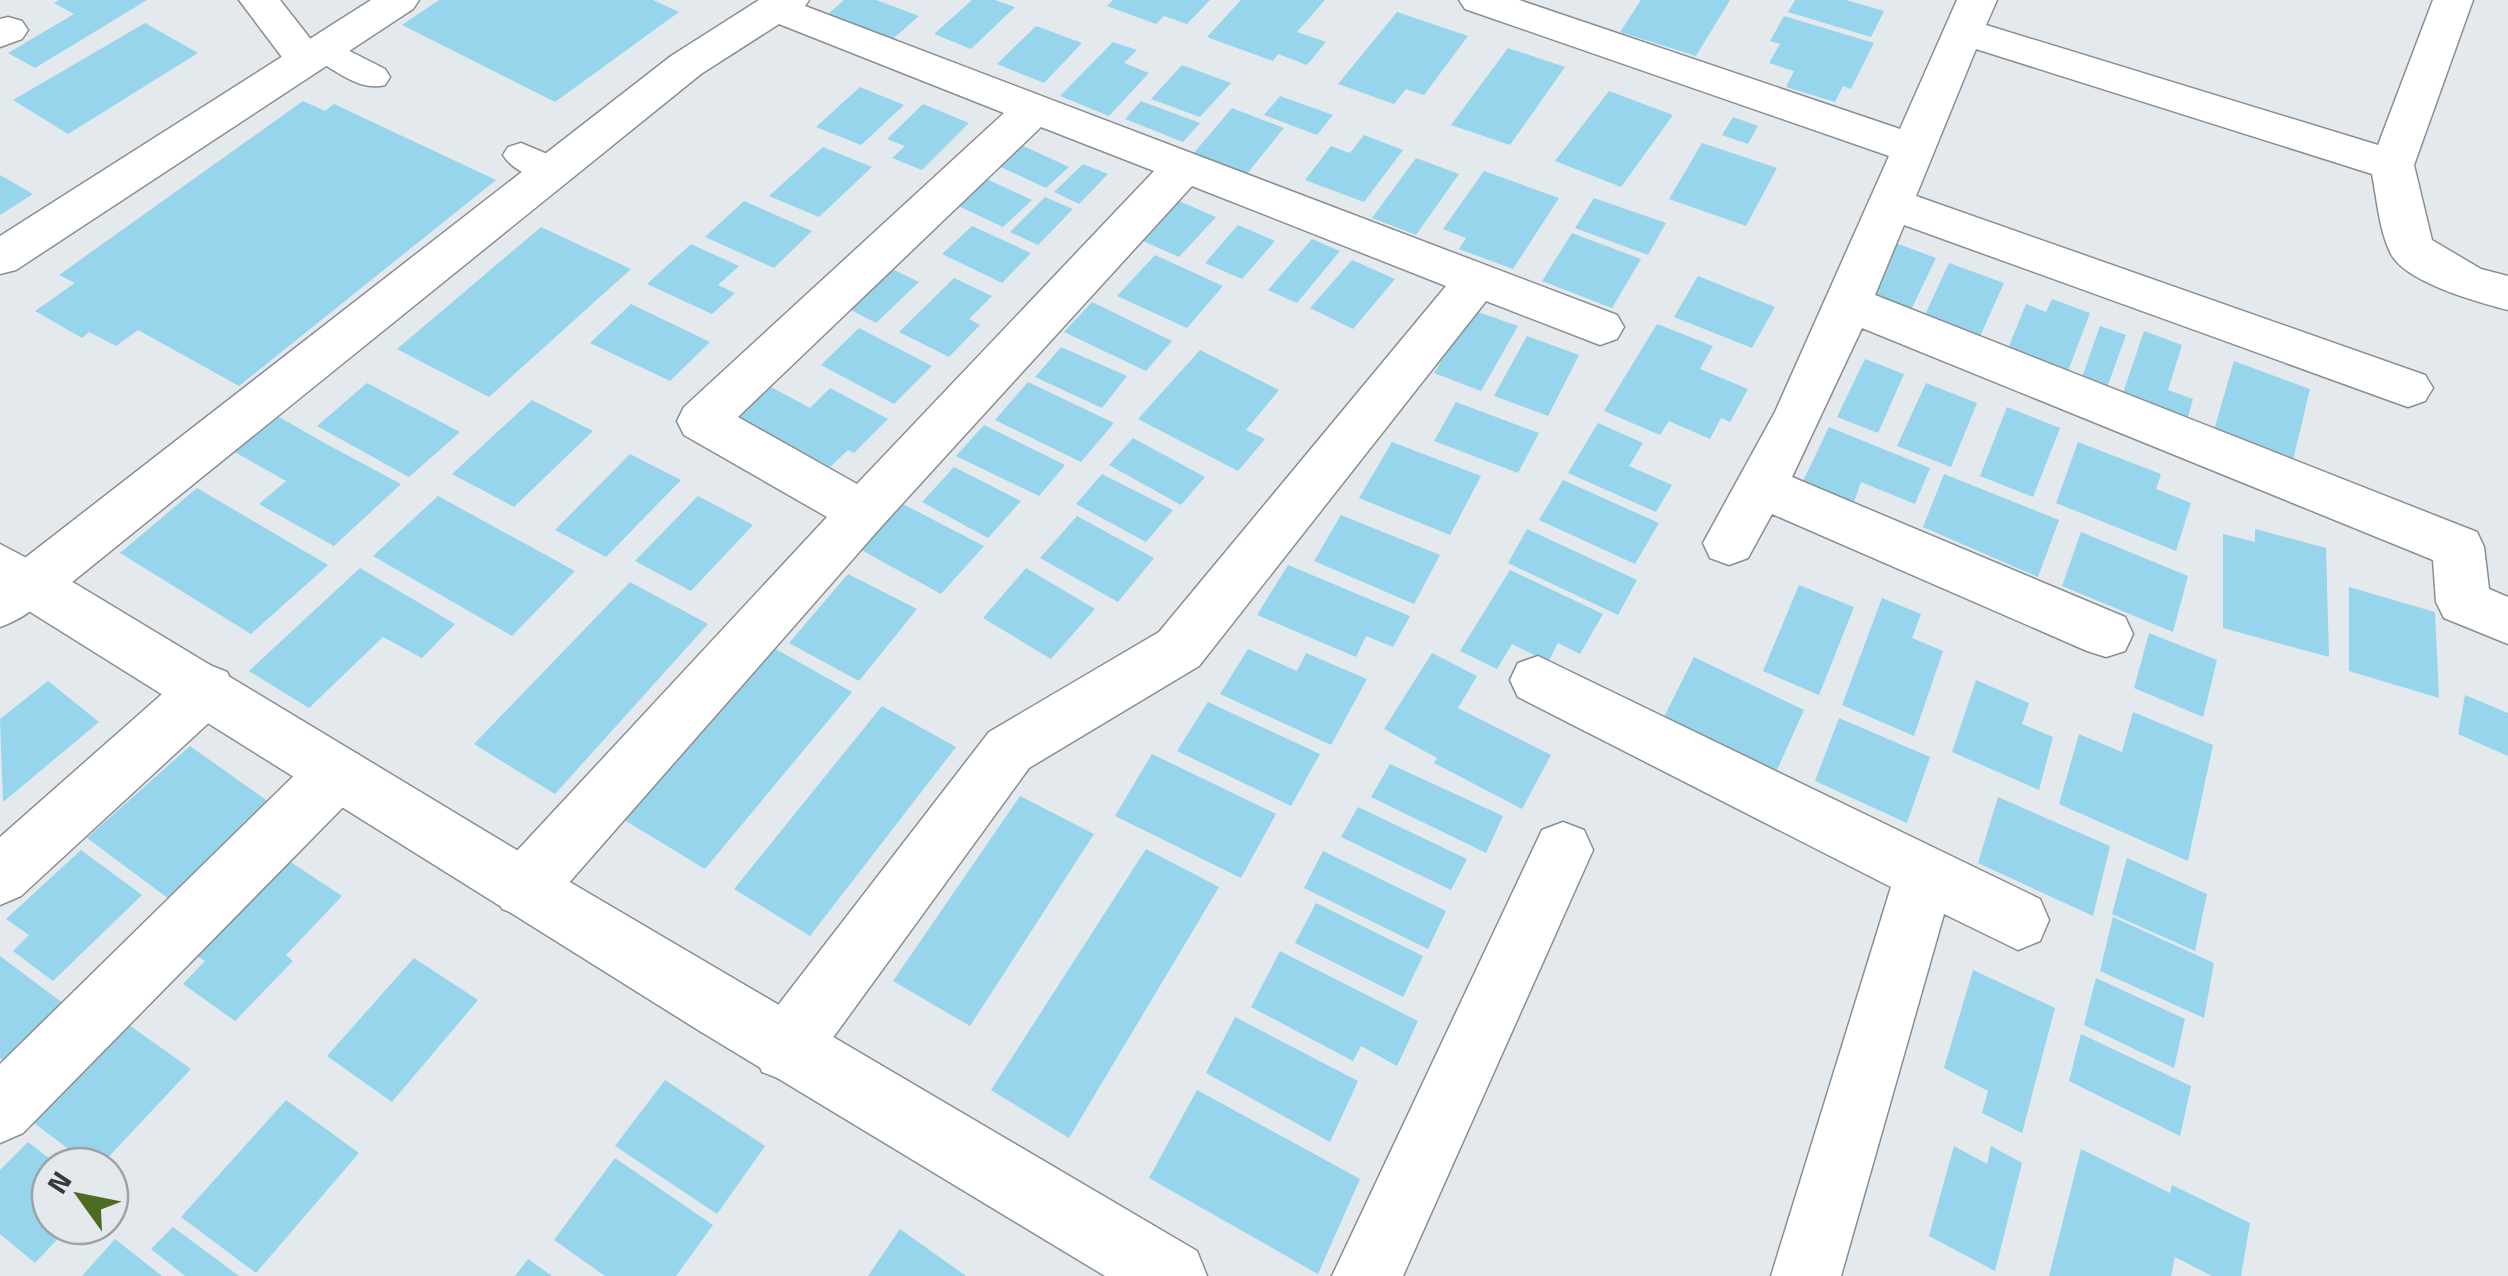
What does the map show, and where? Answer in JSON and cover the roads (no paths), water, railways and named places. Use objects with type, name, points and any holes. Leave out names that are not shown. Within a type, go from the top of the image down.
[{"type":"street","points":[[259,0],[315,54]]},
{"type":"street","points":[[0,258],[400,0]]},
{"type":"street","points":[[1478,0],[1913,149]]},
{"type":"street","points":[[1587,35],[1610,0]]},
{"type":"street","points":[[2453,0],[2392,165],[2411,249],[2467,283],[2508,293]]},
{"type":"street","points":[[1172,1276],[785,1049],[336,773],[207,688],[10,586],[536,162],[781,4],[1035,108],[1600,328]]},
{"type":"street","points":[[1729,543],[1763,487],[1847,303],[1970,15],[2392,165]]},
{"type":"street","points":[[863,512],[702,421],[1035,108]]},
{"type":"street","points":[[524,888],[863,512],[1186,165]]},
{"type":"street","points":[[1890,203],[2408,388]]},
{"type":"street","points":[[785,1049],[1009,750],[1179,649],[1476,280]]},
{"type":"street","points":[[1847,303],[2458,546],[2463,602],[2508,621]]},
{"type":"street","points":[[1763,487],[2106,634]]},
{"type":"street","points":[[1538,680],[2018,920]]},
{"type":"street","points":[[0,876],[207,688]]},
{"type":"street","points":[[0,1110],[336,773]]},
{"type":"street","points":[[1367,1276],[1563,850]]},
{"type":"street","points":[[1806,1276],[1925,874]]},
{"type":"lane","points":[[315,54],[373,77]]}]
